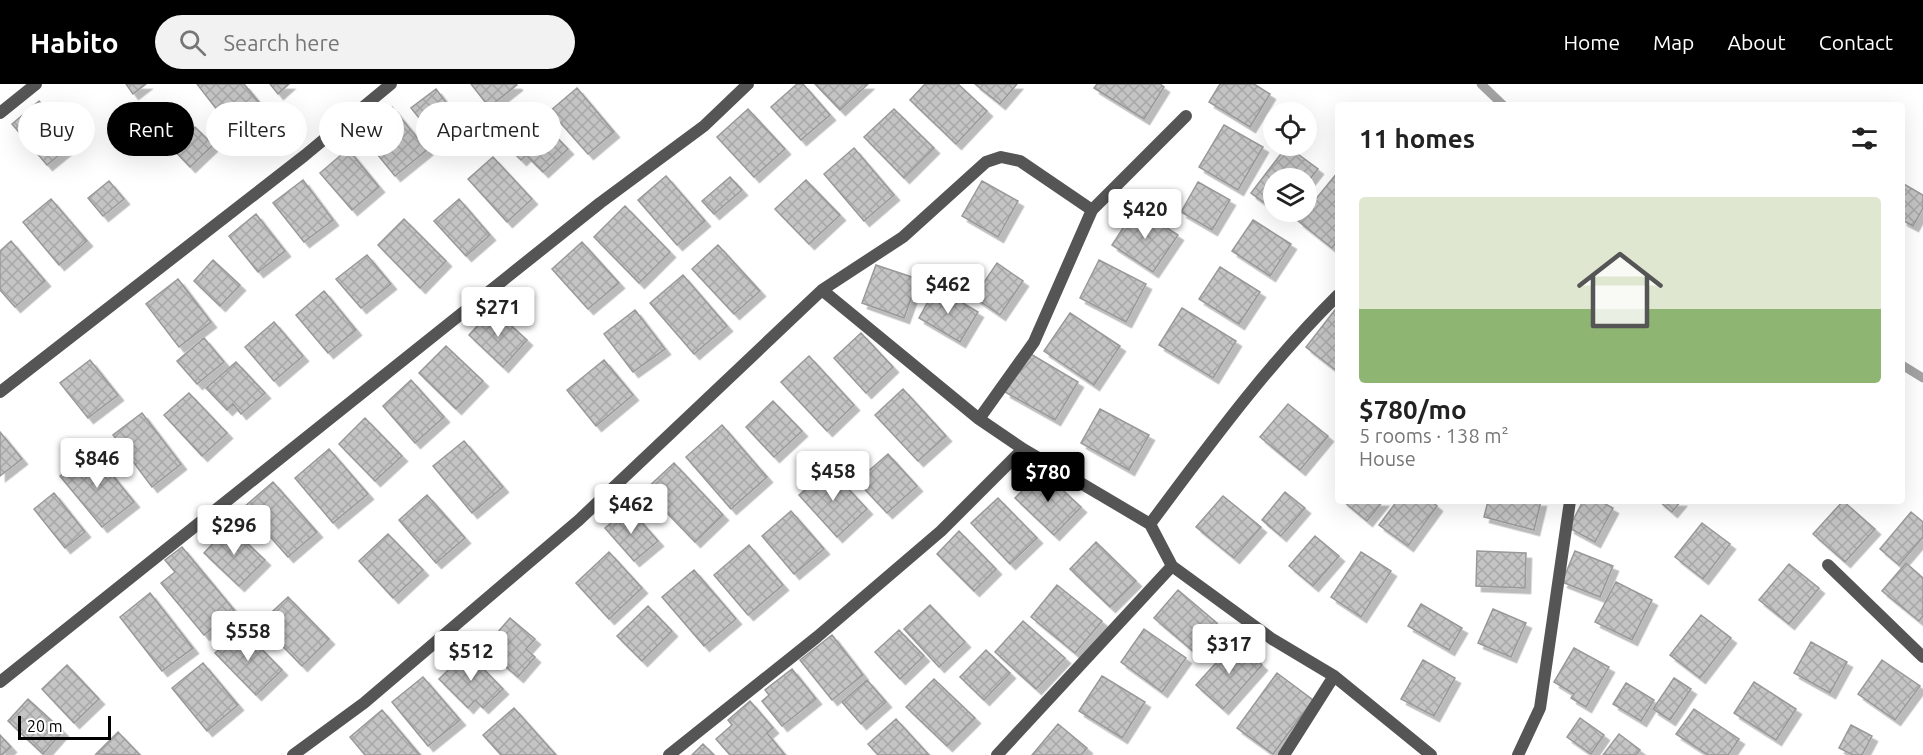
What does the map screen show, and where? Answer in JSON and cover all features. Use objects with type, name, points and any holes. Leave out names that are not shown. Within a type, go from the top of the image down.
[{"type":"street","points":[[0,113],[36,84]]},
{"type":"street","points":[[0,392],[304,156],[391,84]]},
{"type":"street","points":[[0,682],[600,203],[704,126],[748,84]]},
{"type":"street","points":[[979,419],[1034,342],[1092,210],[1186,116]]},
{"type":"street","points":[[293,755],[364,703],[579,520],[822,290],[903,237],[986,162],[1001,157],[1020,161],[1092,210]]},
{"type":"street","points":[[822,290],[979,419],[1023,449],[1150,524],[1172,566],[1272,639],[1334,676],[1431,755]]},
{"type":"street","points":[[1150,524],[1294,338],[1335,298]]},
{"type":"street","points":[[669,755],[817,637],[941,531],[1023,449]]},
{"type":"street","points":[[1518,755],[1540,708],[1570,504]]},
{"type":"street","points":[[1827,564],[1923,657]]},
{"type":"street","points":[[997,755],[1172,566]]},
{"type":"street","points":[[1284,755],[1334,676]]},
{"type":"building","points":[[126,84],[146,84],[133,94]]},
{"type":"building","points":[[197,84],[244,84],[259,102],[211,102]]},
{"type":"building","points":[[270,84],[289,84],[278,94]]},
{"type":"building","points":[[471,84],[517,85],[495,102],[485,102]]},
{"type":"building","points":[[797,84],[803,84],[830,115],[801,140],[771,107]]},
{"type":"building","points":[[815,84],[868,84],[840,110]]},
{"type":"building","points":[[925,84],[958,84],[987,111],[956,144],[910,100]]},
{"type":"building","points":[[975,84],[1017,84],[1000,104]]},
{"type":"building","points":[[1097,84],[1160,84],[1164,87],[1144,119],[1094,88]]},
{"type":"building","points":[[1220,84],[1254,84],[1270,94],[1263,102],[1250,127],[1209,102]]},
{"type":"building","points":[[577,88],[614,132],[588,154],[561,123],[561,102]]},
{"type":"building","points":[[436,89],[446,102],[419,102]]},
{"type":"building","points":[[416,104],[416,114],[411,108]]},
{"type":"building","points":[[748,109],[785,149],[754,177],[717,137]]},
{"type":"building","points":[[894,109],[934,148],[904,178],[864,137]]},
{"type":"building","points":[[18,119],[18,131],[12,124]]},
{"type":"building","points":[[404,122],[416,136],[416,156],[420,156],[395,176],[379,156],[404,156]]},
{"type":"building","points":[[1224,125],[1263,147],[1238,190],[1199,167]]},
{"type":"building","points":[[194,128],[206,138],[206,152],[190,167],[180,156],[194,156]]},
{"type":"building","points":[[561,142],[568,149],[561,155]]},
{"type":"building","points":[[854,148],[894,195],[864,221],[824,174]]},
{"type":"building","points":[[39,156],[58,156],[47,165]]},
{"type":"building","points":[[340,156],[354,156],[379,187],[352,210],[320,173]]},
{"type":"building","points":[[527,156],[560,156],[543,172]]},
{"type":"building","points":[[1279,156],[1300,156],[1317,168],[1270,168]]},
{"type":"building","points":[[493,157],[532,199],[507,222],[468,179]]},
{"type":"building","points":[[1335,175],[1335,244],[1332,248],[1299,222],[1317,222],[1317,198]]},
{"type":"building","points":[[666,176],[705,221],[677,245],[638,200]]},
{"type":"building","points":[[730,177],[742,190],[714,214],[702,201]]},
{"type":"building","points":[[1263,177],[1263,202],[1251,193]]},
{"type":"building","points":[[303,180],[333,220],[304,242],[273,203]]},
{"type":"building","points":[[806,180],[840,215],[809,244],[775,209]]},
{"type":"building","points":[[109,181],[124,199],[103,216],[88,198]]},
{"type":"building","points":[[982,181],[1018,201],[998,237],[962,216]]},
{"type":"building","points":[[1198,182],[1230,200],[1212,230],[1181,212]]},
{"type":"building","points":[[1905,185],[1923,195],[1923,208],[1913,226],[1905,222]]},
{"type":"building","points":[[51,199],[87,241],[59,265],[23,222]]},
{"type":"building","points":[[459,199],[490,235],[466,256],[434,221]]},
{"type":"building","points":[[625,206],[670,252],[639,283],[594,237]]},
{"type":"building","points":[[1136,208],[1178,235],[1153,272],[1112,245]]},
{"type":"building","points":[[256,214],[285,251],[258,272],[229,236]]},
{"type":"building","points":[[404,219],[446,261],[420,288],[378,245]]},
{"type":"building","points":[[1253,220],[1291,244],[1270,276],[1232,251]]},
{"type":"building","points":[[11,241],[45,281],[15,307],[0,290],[0,251]]},
{"type":"building","points":[[582,242],[619,283],[588,309],[552,269]]},
{"type":"building","points":[[718,245],[760,291],[734,314],[692,269]]},
{"type":"building","points":[[367,255],[391,284],[361,308],[336,279]]},
{"type":"building","points":[[213,260],[240,285],[220,306],[194,281]]},
{"type":"building","points":[[1099,260],[1146,284],[1126,322],[1080,298]]},
{"type":"building","points":[[997,263],[1023,281],[1000,315],[974,297]]},
{"type":"building","points":[[876,265],[918,279],[904,318],[862,303]]},
{"type":"building","points":[[1220,267],[1260,292],[1239,324],[1199,299]]},
{"type":"building","points":[[683,275],[727,326],[694,354],[650,303]]},
{"type":"building","points":[[178,279],[211,322],[179,347],[146,304]]},
{"type":"building","points":[[936,287],[978,312],[960,342],[919,318]]},
{"type":"building","points":[[324,291],[356,330],[328,353],[296,315]]},
{"type":"building","points":[[1182,308],[1236,341],[1213,378],[1159,345]]},
{"type":"building","points":[[493,309],[527,340],[503,367],[469,335]]},
{"type":"building","points":[[635,310],[665,349],[633,372],[604,334]]},
{"type":"building","points":[[1335,310],[1335,370],[1306,347]]},
{"type":"building","points":[[1070,313],[1120,346],[1094,385],[1044,351]]},
{"type":"building","points":[[274,322],[303,356],[274,381],[245,347]]},
{"type":"building","points":[[861,333],[893,367],[866,393],[834,358]]},
{"type":"building","points":[[204,338],[224,362],[197,384],[177,361]]},
{"type":"building","points":[[446,346],[483,381],[456,409],[419,373]]},
{"type":"building","points":[[1029,353],[1078,382],[1055,420],[1005,392]]},
{"type":"building","points":[[809,356],[854,405],[827,431],[781,382]]},
{"type":"building","points":[[90,360],[118,395],[88,418],[60,383]]},
{"type":"building","points":[[604,360],[633,395],[596,426],[567,390]]},
{"type":"building","points":[[236,362],[265,393],[241,414],[233,404],[227,410],[206,388]]},
{"type":"building","points":[[411,380],[444,417],[415,443],[383,406]]},
{"type":"building","points":[[903,389],[946,436],[918,461],[875,415]]},
{"type":"building","points":[[189,393],[227,433],[202,456],[164,415]]},
{"type":"building","points":[[773,401],[802,431],[774,457],[746,427]]},
{"type":"building","points":[[1288,404],[1328,436],[1300,470],[1260,437]]},
{"type":"building","points":[[1100,409],[1149,435],[1129,470],[1081,443]]},
{"type":"building","points":[[142,413],[181,464],[152,487],[113,435]]},
{"type":"building","points":[[365,418],[402,456],[375,481],[339,444]]},
{"type":"building","points":[[722,425],[767,477],[731,509],[686,457]]},
{"type":"building","points":[[0,432],[22,459],[0,476]]},
{"type":"building","points":[[464,441],[503,487],[472,513],[433,466]]},
{"type":"building","points":[[329,449],[368,494],[333,523],[295,478]]},
{"type":"building","points":[[92,450],[134,502],[102,527],[60,476]]},
{"type":"building","points":[[888,454],[917,486],[887,513],[857,481]]},
{"type":"building","points":[[674,463],[723,515],[695,542],[645,490]]},
{"type":"building","points":[[829,468],[867,509],[837,537],[799,495]]},
{"type":"building","points":[[1042,471],[1081,507],[1054,535],[1015,498]]},
{"type":"building","points":[[273,482],[317,532],[288,557],[244,507]]},
{"type":"building","points":[[1285,492],[1305,508],[1281,536],[1262,520]]},
{"type":"building","points":[[54,493],[85,532],[65,548],[34,509]]},
{"type":"building","points":[[427,495],[465,538],[436,563],[399,520]]},
{"type":"building","points":[[1223,496],[1261,527],[1234,558],[1196,527]]},
{"type":"building","points":[[998,498],[1037,538],[1010,564],[971,523]]},
{"type":"building","points":[[1347,504],[1381,504],[1367,521]]},
{"type":"building","points":[[1395,504],[1435,504],[1437,506],[1408,546],[1379,525]]},
{"type":"building","points":[[1487,504],[1540,504],[1534,530],[1484,517]]},
{"type":"building","points":[[1581,504],[1606,504],[1613,508],[1595,542],[1569,528]]},
{"type":"building","points":[[1663,504],[1679,504],[1672,512]]},
{"type":"building","points":[[1840,504],[1846,504],[1875,529],[1845,562],[1813,534]]},
{"type":"building","points":[[629,508],[658,541],[634,561],[605,528]]},
{"type":"building","points":[[791,511],[824,549],[794,574],[762,536]]},
{"type":"building","points":[[1911,512],[1923,522],[1923,537],[1899,565],[1880,549]]},
{"type":"building","points":[[1702,523],[1730,544],[1703,579],[1675,557]]},
{"type":"building","points":[[229,526],[265,560],[239,586],[204,553]]},
{"type":"building","points":[[959,531],[996,569],[974,591],[937,554]]},
{"type":"building","points":[[388,534],[423,570],[393,598],[359,561]]},
{"type":"building","points":[[1315,536],[1339,556],[1313,586],[1289,566]]},
{"type":"building","points":[[1096,542],[1136,581],[1110,607],[1070,569]]},
{"type":"building","points":[[749,545],[783,585],[748,615],[714,575]]},
{"type":"building","points":[[182,547],[234,610],[204,635],[161,583],[175,572],[165,560]]},
{"type":"building","points":[[1477,551],[1526,553],[1525,588],[1476,586]]},
{"type":"building","points":[[1575,551],[1613,566],[1600,597],[1562,582]]},
{"type":"building","points":[[609,552],[642,588],[609,619],[576,583]]},
{"type":"building","points":[[1361,552],[1391,571],[1361,617],[1331,597]]},
{"type":"building","points":[[1906,563],[1923,578],[1923,616],[1919,621],[1882,591]]},
{"type":"building","points":[[1789,564],[1819,588],[1789,624],[1759,600]]},
{"type":"building","points":[[694,570],[736,619],[704,646],[662,597]]},
{"type":"building","points":[[1616,582],[1652,600],[1632,640],[1595,622]]},
{"type":"building","points":[[1057,585],[1102,621],[1075,653],[1031,617]]},
{"type":"building","points":[[1178,590],[1217,623],[1193,651],[1154,618]]},
{"type":"building","points":[[150,593],[193,648],[162,671],[120,617]]},
{"type":"building","points":[[288,597],[329,639],[302,666],[260,623]]},
{"type":"building","points":[[1421,604],[1462,628],[1449,650],[1408,626]]},
{"type":"building","points":[[930,605],[965,642],[939,667],[904,629]]},
{"type":"building","points":[[648,606],[672,631],[642,661],[617,636]]},
{"type":"building","points":[[1493,609],[1526,623],[1511,657],[1478,643]]},
{"type":"building","points":[[1701,615],[1731,638],[1700,678],[1670,655]]},
{"type":"building","points":[[510,618],[535,639],[526,649],[535,657],[518,677],[484,648]]},
{"type":"building","points":[[1023,621],[1065,658],[1036,689],[995,652]]},
{"type":"building","points":[[241,628],[282,670],[256,695],[215,653]]},
{"type":"building","points":[[1144,629],[1186,658],[1162,692],[1121,662]]},
{"type":"building","points":[[899,630],[924,656],[900,679],[875,652]]},
{"type":"building","points":[[832,635],[863,675],[832,700],[800,660]]},
{"type":"building","points":[[1236,641],[1262,665],[1223,709],[1196,685]]},
{"type":"building","points":[[1811,642],[1847,662],[1830,693],[1794,673]]},
{"type":"building","points":[[1574,648],[1609,667],[1586,707],[1571,698],[1574,694],[1554,682]]},
{"type":"building","points":[[986,650],[1010,673],[984,700],[960,677]]},
{"type":"building","points":[[467,652],[503,689],[483,708],[475,700],[468,708],[439,679]]},
{"type":"building","points":[[1423,660],[1455,678],[1434,716],[1401,699]]},
{"type":"building","points":[[1882,660],[1920,686],[1895,720],[1858,694]]},
{"type":"building","points":[[203,663],[238,705],[207,731],[172,688]]},
{"type":"building","points":[[67,665],[99,699],[74,723],[42,689]]},
{"type":"building","points":[[792,669],[816,699],[782,726],[762,701],[769,695],[765,690]]},
{"type":"building","points":[[1277,673],[1313,700],[1273,754],[1237,728]]},
{"type":"building","points":[[1102,676],[1145,702],[1122,738],[1079,711]]},
{"type":"building","points":[[423,677],[460,720],[428,746],[392,702]]},
{"type":"building","points":[[1674,678],[1691,689],[1670,720],[1653,709]]},
{"type":"building","points":[[934,679],[975,718],[947,746],[906,707]]},
{"type":"building","points":[[867,680],[886,702],[861,724],[842,702]]},
{"type":"building","points":[[1754,682],[1796,709],[1776,740],[1734,713]]},
{"type":"building","points":[[1626,683],[1654,700],[1641,721],[1613,704]]},
{"type":"building","points":[[28,699],[63,731],[43,754],[8,721]]},
{"type":"building","points":[[750,701],[773,728],[767,733],[785,755],[730,755],[716,739],[732,725],[728,720]]},
{"type":"building","points":[[514,708],[556,755],[501,755],[483,735]]},
{"type":"building","points":[[1694,709],[1739,739],[1728,755],[1708,755],[1676,734]]},
{"type":"building","points":[[382,710],[420,755],[365,755],[350,737]]},
{"type":"building","points":[[1580,718],[1604,735],[1591,754],[1567,737]]},
{"type":"building","points":[[896,719],[929,755],[878,755],[868,744]]},
{"type":"building","points":[[1058,724],[1087,748],[1081,755],[1032,755]]},
{"type":"building","points":[[1851,725],[1872,736],[1862,755],[1853,755],[1839,748]]},
{"type":"building","points":[[118,732],[140,755],[96,754]]},
{"type":"building","points":[[1619,734],[1640,750],[1636,755],[1603,755]]},
{"type":"building","points":[[0,735],[11,747],[2,755],[0,755]]},
{"type":"building","points":[[703,744],[714,755],[692,755]]},
{"type":"waterway","points":[[1481,84],[1500,102]]},
{"type":"waterway","points":[[1905,367],[1923,378]]}]
